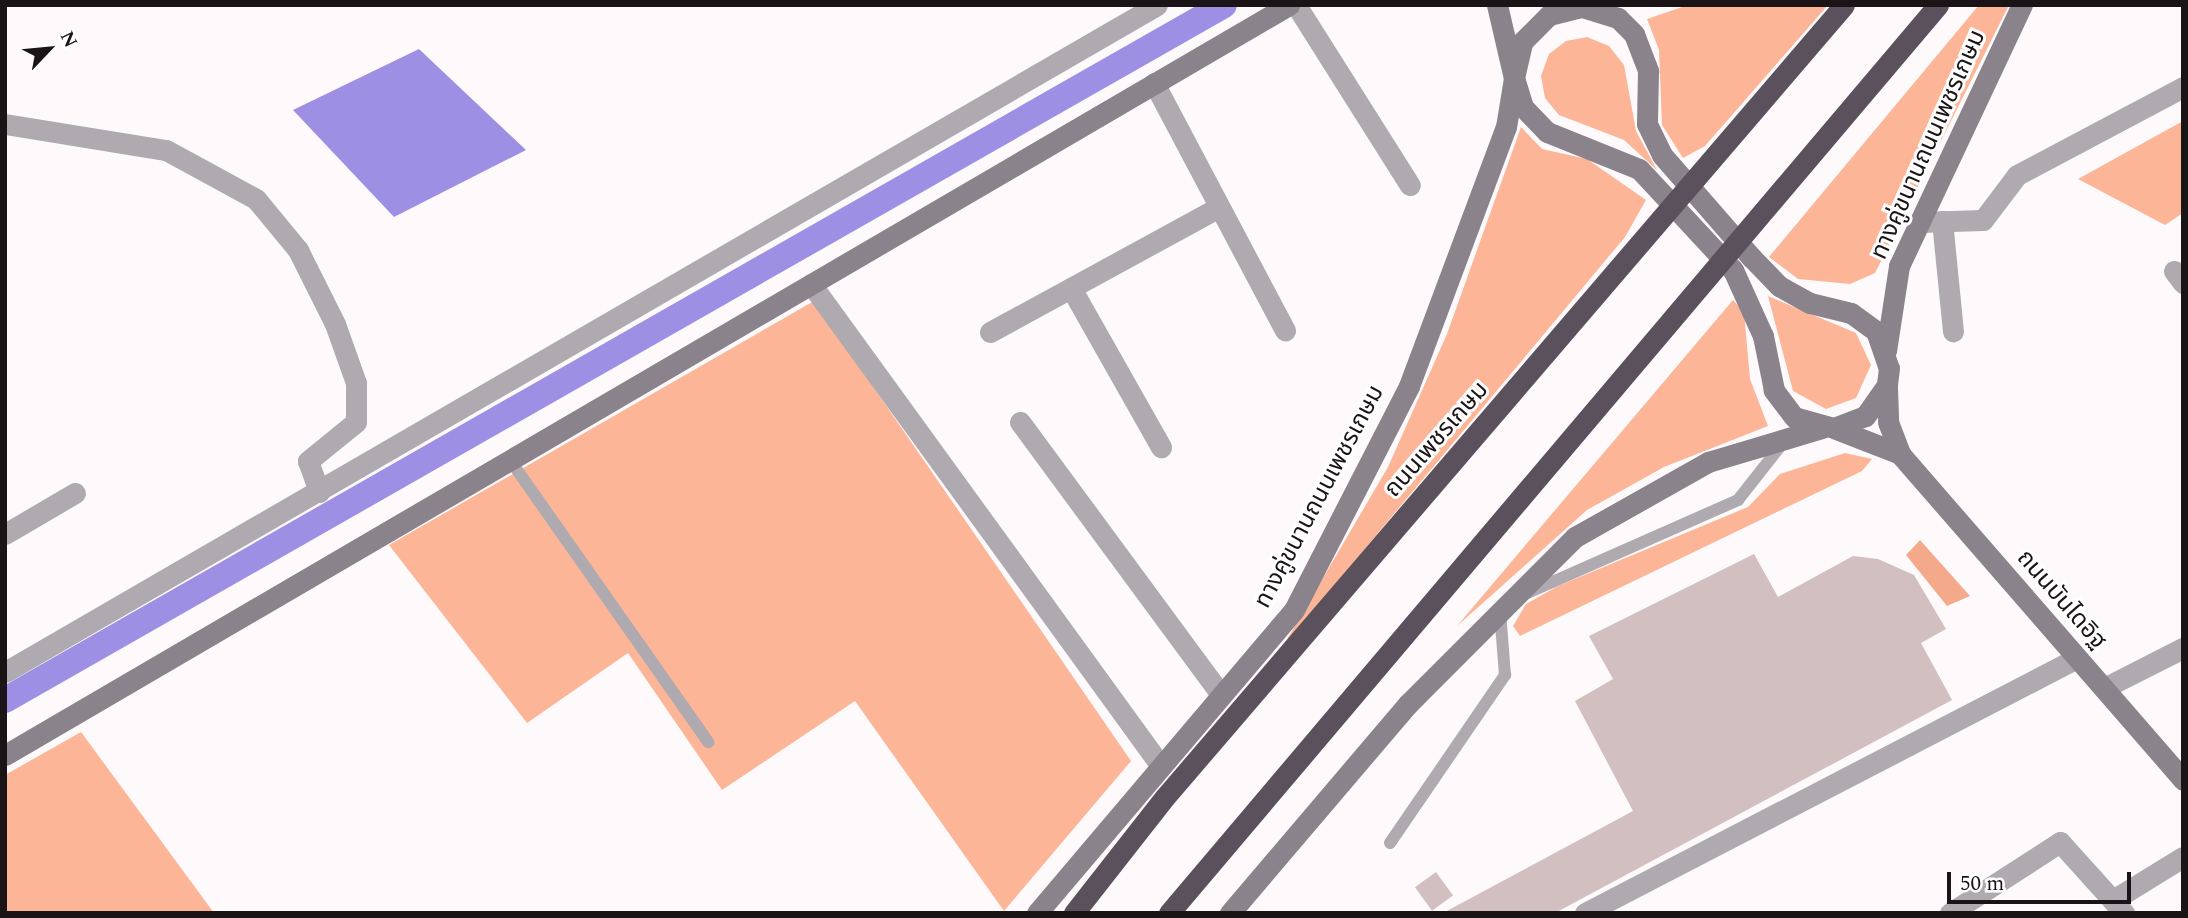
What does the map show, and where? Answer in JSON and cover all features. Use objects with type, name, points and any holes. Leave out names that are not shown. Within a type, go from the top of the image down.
[{"type":"highway","name":"ถนนเพชรเกษม","points":[[1074,913],[1165,797],[1844,5]]},
{"type":"highway","points":[[1169,913],[1938,5]]},
{"type":"main road","points":[[5,755],[1289,5]]},
{"type":"main road","points":[[1497,5],[1514,78]]},
{"type":"main road","name":"ทางคู่ขนานถนนเพชรเกษม","points":[[1887,385],[1886,351],[1899,267],[2022,5]]},
{"type":"main road","points":[[1575,6],[1618,18],[1634,34],[1648,71],[1647,124],[1662,155],[1752,258],[1779,286],[1810,303],[1867,322],[1886,351]]},
{"type":"main road","name":"ทางคู่ขนานถนนเพชรเกษม","points":[[1037,913],[1294,610],[1409,386],[1506,127],[1522,42],[1535,25],[1575,6]]},
{"type":"main road","name":"ถนนบันไดอิฐ","points":[[1514,78],[1523,107],[1538,125],[1639,169],[1733,270],[1763,336],[1773,390],[1794,417],[1828,428],[1865,435],[1900,454],[2183,780]]},
{"type":"main road","points":[[1230,913],[1408,704],[1575,537],[1709,462],[1789,436],[1828,428],[1865,416],[1887,385]]},
{"type":"main road","name":"ถนนบันไดอิฐ","points":[[1887,385],[1888,422],[1900,454]]},
{"type":"street","points":[[5,672],[1157,5]]},
{"type":"street","points":[[1296,5],[1410,185]]},
{"type":"street","points":[[1154,83],[1285,330]]},
{"type":"street","points":[[1920,222],[1983,220],[2017,175],[2183,87]]},
{"type":"street","points":[[5,124],[166,150],[256,198],[298,250],[335,324],[355,383],[356,422],[308,461],[319,492]]},
{"type":"street","points":[[990,332],[1219,207]]},
{"type":"street","points":[[1942,222],[1953,331]]},
{"type":"street","points":[[811,284],[1161,766]]},
{"type":"street","points":[[1071,288],[1161,446]]},
{"type":"street","points":[[1020,422],[1221,695]]},
{"type":"street","points":[[5,534],[75,493]]},
{"type":"street","points":[[2104,688],[2183,648]]},
{"type":"street","points":[[1585,913],[2077,657]]},
{"type":"street","points":[[1950,913],[2060,842],[2119,906],[2183,858]]},
{"type":"lane","points":[[1390,843],[1505,675],[1506,607],[1738,500],[1789,436]]},
{"type":"lane","points":[[510,460],[708,742]]},
{"type":"shaded area","points":[[1688,5],[1828,5],[1705,146],[1683,158],[1662,125],[1659,50],[1647,19]]},
{"type":"shaded area","points":[[1979,5],[2009,5],[1875,273],[1850,284],[1798,279],[1769,257]]},
{"type":"shaded area","points":[[1587,37],[1609,46],[1624,65],[1636,131],[1657,170],[1624,140],[1559,115],[1545,98],[1541,76],[1549,54],[1566,41]]},
{"type":"shaded area","points":[[419,49],[526,150],[394,217],[293,110]]},
{"type":"shaded area","points":[[2183,121],[2183,213],[2165,225],[2078,179]]},
{"type":"shaded area","points":[[1521,127],[1542,149],[1587,159],[1646,200],[1625,237],[1282,648],[1388,467],[1447,334]]},
{"type":"shaded area","points":[[1768,296],[1856,333],[1871,365],[1856,398],[1826,409],[1793,391]]},
{"type":"shaded area","points":[[1733,300],[1744,312],[1750,379],[1768,426],[1664,467],[1587,510],[1457,626]]},
{"type":"shaded area","points":[[814,301],[1131,761],[1004,911],[855,701],[722,790],[628,653],[527,723],[389,545]]},
{"type":"shaded area","points":[[1845,453],[1872,459],[1862,471],[1520,636],[1513,626],[1526,604],[1558,586],[1748,507],[1780,474]]},
{"type":"shaded area","points":[[1920,540],[1970,596],[1947,606],[1906,555]]},
{"type":"shaded area","points":[[81,732],[214,913],[5,913],[5,775]]},
{"type":"building","points":[[1754,554],[1778,597],[1853,556],[1878,559],[1914,575],[1946,629],[1921,643],[1952,700],[1555,913],[1443,913],[1633,811],[1575,701],[1613,679],[1589,636]]},
{"type":"building","points":[[1436,872],[1453,895],[1432,911],[1415,887]]},
{"type":"waterway","points":[[5,700],[1224,5]]}]
